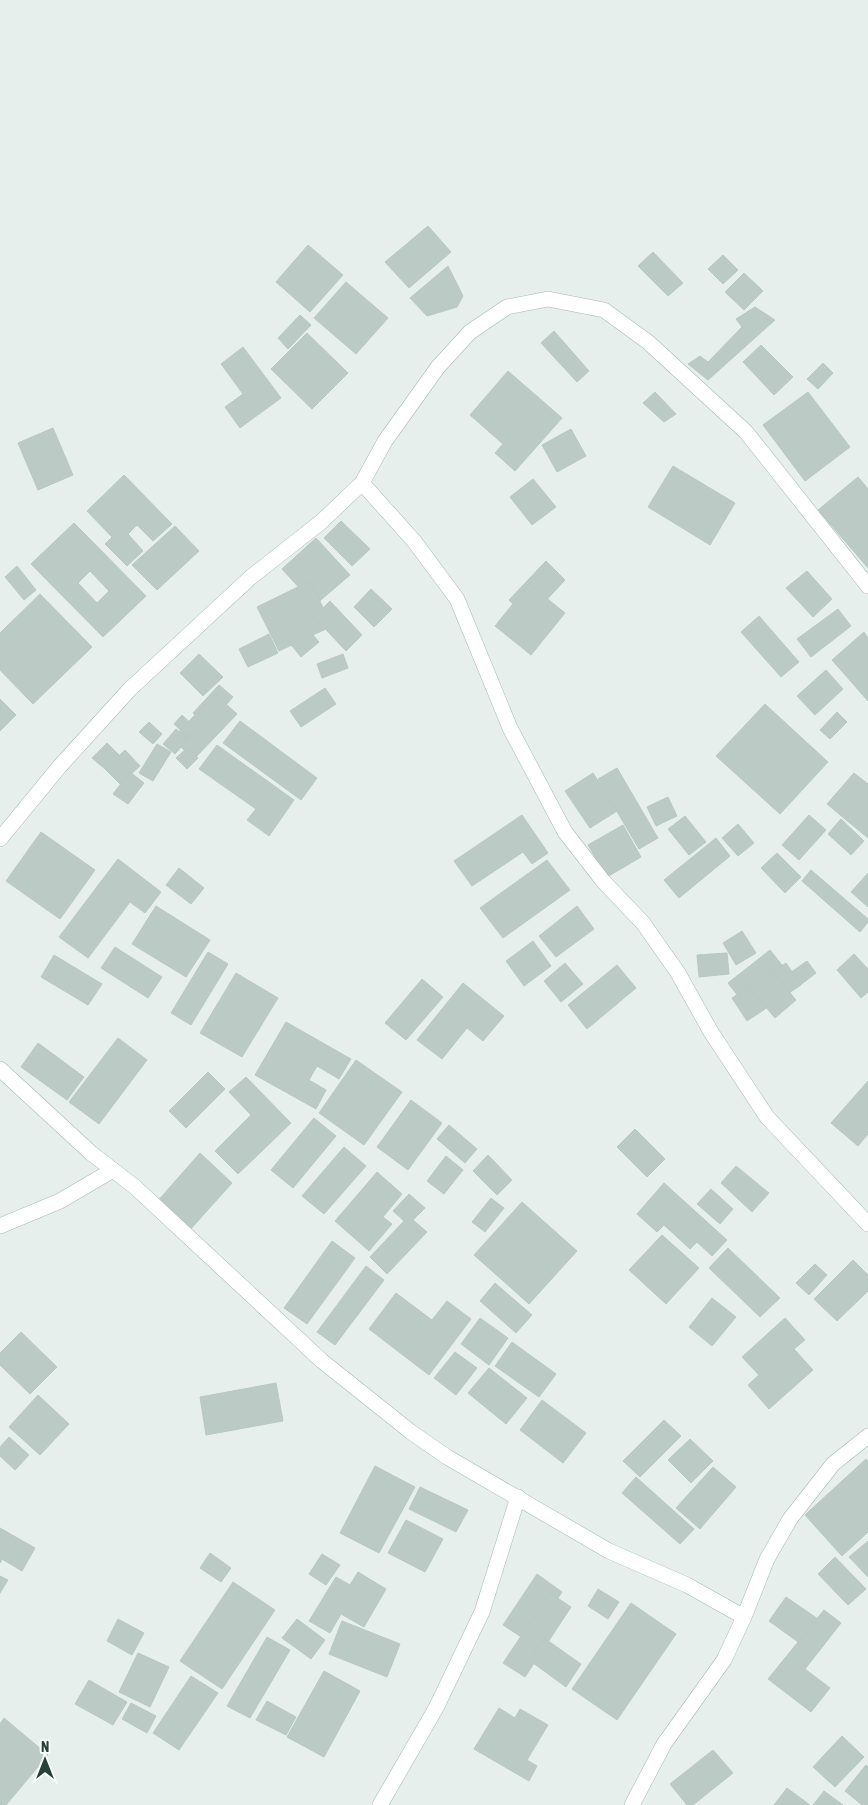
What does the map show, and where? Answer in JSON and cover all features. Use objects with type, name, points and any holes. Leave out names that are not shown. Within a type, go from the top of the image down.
[{"type":"street","points":[[0,839],[60,766],[130,689],[251,577],[321,522],[362,483],[386,441],[438,366],[470,332],[507,307],[548,298],[604,310],[648,342],[746,432],[868,586]]},
{"type":"street","points":[[362,483],[414,541],[457,599],[510,728],[565,832],[603,881],[642,923],[678,973],[711,1032],[767,1117],[868,1224]]},
{"type":"street","points":[[0,1069],[76,1140],[135,1187],[322,1361],[410,1432],[446,1457],[609,1551],[687,1585],[744,1617]]},
{"type":"street","points":[[0,1226],[60,1201],[113,1170]]},
{"type":"street","points":[[632,1805],[664,1744],[724,1660],[744,1617],[767,1559],[790,1519],[833,1464],[868,1436]]},
{"type":"street","points":[[380,1805],[436,1708],[482,1612],[518,1498]]},
{"type":"building","points":[[428,226],[451,252],[409,288],[385,262]]},
{"type":"building","points":[[308,245],[343,275],[310,312],[276,282]]},
{"type":"building","points":[[653,252],[683,283],[668,296],[638,266]]},
{"type":"building","points":[[723,255],[738,270],[723,284],[708,269]]},
{"type":"building","points":[[448,266],[463,296],[457,307],[427,316],[410,298]]},
{"type":"building","points":[[744,273],[763,291],[744,310],[725,292]]},
{"type":"building","points":[[346,282],[388,318],[356,354],[314,318]]},
{"type":"building","points":[[755,307],[775,320],[708,380],[688,364],[700,356],[708,362],[742,327],[736,319]]},
{"type":"building","points":[[300,315],[311,325],[288,349],[278,338]]},
{"type":"building","points":[[554,331],[589,371],[577,382],[541,343]]},
{"type":"building","points":[[307,333],[348,373],[312,409],[271,369]]},
{"type":"building","points":[[761,345],[793,377],[774,395],[743,362]]},
{"type":"building","points":[[243,347],[281,398],[240,428],[225,407],[243,394],[221,364]]},
{"type":"building","points":[[823,363],[833,373],[818,389],[807,379]]},
{"type":"building","points":[[508,371],[562,418],[515,471],[495,453],[503,444],[470,415]]},
{"type":"building","points":[[655,392],[676,414],[664,422],[643,403]]},
{"type":"building","points":[[808,392],[850,447],[805,481],[763,425]]},
{"type":"building","points":[[53,428],[73,475],[38,490],[18,443]]},
{"type":"building","points":[[571,429],[586,456],[557,472],[542,445]]},
{"type":"building","points":[[673,466],[735,503],[710,545],[648,507]]},
{"type":"building","points":[[124,475],[172,524],[153,541],[137,525],[128,534],[143,551],[127,566],[105,544],[112,537],[87,511]]},
{"type":"building","points":[[858,477],[868,489],[868,568],[818,510]]},
{"type":"building","points":[[533,479],[556,507],[532,525],[510,497]]},
{"type":"building","points":[[341,521],[370,549],[352,566],[324,538]]},
{"type":"building","points":[[74,523],[146,596],[103,637],[31,564]],"holes":[[[90,571],[109,591],[97,603],[78,583]]]},
{"type":"building","points":[[175,526],[199,551],[157,590],[132,565]]},
{"type":"building","points":[[316,538],[350,575],[315,605],[282,569]]},
{"type":"building","points":[[546,561],[565,580],[529,619],[509,600]]},
{"type":"building","points":[[17,566],[36,590],[24,600],[5,577]]},
{"type":"building","points":[[807,571],[832,599],[813,617],[786,588]]},
{"type":"building","points":[[310,581],[332,626],[279,651],[257,607]]},
{"type":"building","points":[[529,584],[565,613],[531,655],[495,626]]},
{"type":"building","points":[[371,589],[392,609],[374,627],[354,607]]},
{"type":"building","points":[[40,594],[92,647],[33,704],[0,670],[0,633]]},
{"type":"building","points":[[330,601],[362,635],[346,651],[314,617]]},
{"type":"building","points":[[838,609],[851,626],[811,657],[797,639]]},
{"type":"building","points":[[759,616],[799,662],[781,677],[741,632]]},
{"type":"building","points":[[305,626],[319,642],[301,657],[288,641]]},
{"type":"building","points":[[864,632],[868,638],[868,701],[832,660]]},
{"type":"building","points":[[269,634],[278,653],[248,667],[239,649]]},
{"type":"building","points":[[199,654],[223,677],[203,696],[180,673]]},
{"type":"building","points":[[343,654],[348,668],[322,678],[317,664]]},
{"type":"building","points":[[826,670],[843,689],[815,715],[797,696]]},
{"type":"building","points":[[219,685],[233,697],[207,726],[193,713]]},
{"type":"building","points":[[325,688],[336,704],[301,727],[290,711]]},
{"type":"building","points":[[215,694],[237,714],[194,759],[172,739]]},
{"type":"building","points":[[0,699],[16,715],[0,731]]},
{"type":"building","points":[[765,704],[828,762],[780,814],[716,756]]},
{"type":"building","points":[[837,712],[847,722],[830,739],[820,730]]},
{"type":"building","points":[[182,715],[197,729],[189,738],[174,724]]},
{"type":"building","points":[[240,721],[317,778],[301,800],[223,743]]},
{"type":"building","points":[[149,722],[162,734],[153,744],[139,732]]},
{"type":"building","points":[[176,729],[188,739],[175,754],[163,744]]},
{"type":"building","points":[[107,743],[119,755],[105,769],[92,758]]},
{"type":"building","points":[[157,744],[171,752],[153,781],[139,773]]},
{"type":"building","points":[[217,745],[294,800],[269,836],[247,820],[256,809],[199,769]]},
{"type":"building","points":[[187,748],[198,758],[187,769],[176,758]]},
{"type":"building","points":[[125,750],[140,766],[120,784],[105,769]]},
{"type":"building","points":[[617,768],[658,838],[639,849],[598,779]]},
{"type":"building","points":[[130,772],[144,783],[128,804],[113,794]]},
{"type":"building","points":[[593,773],[617,811],[590,828],[565,791]]},
{"type":"building","points":[[854,773],[868,784],[868,838],[827,804]]},
{"type":"building","points":[[668,797],[677,816],[656,826],[647,807]]},
{"type":"building","points":[[522,815],[548,853],[532,864],[523,852],[472,886],[454,861]]},
{"type":"building","points":[[809,815],[826,830],[799,860],[782,845]]},
{"type":"building","points":[[685,816],[706,842],[689,855],[668,829]]},
{"type":"building","points":[[841,819],[864,841],[851,855],[828,834]]},
{"type":"building","points":[[738,824],[754,843],[738,856],[722,838]]},
{"type":"building","points":[[623,825],[641,857],[607,877],[588,845]]},
{"type":"building","points":[[41,832],[95,870],[60,919],[6,881]]},
{"type":"building","points":[[716,838],[730,856],[679,898],[664,880]]},
{"type":"building","points":[[777,853],[801,877],[785,893],[761,868]]},
{"type":"building","points":[[118,859],[161,892],[145,913],[130,902],[88,958],[59,937]]},
{"type":"building","points":[[547,860],[570,890],[503,938],[480,908]]},
{"type":"building","points":[[179,868],[204,888],[191,904],[166,885]]},
{"type":"building","points":[[811,870],[868,919],[868,922],[860,932],[802,881]]},
{"type":"building","points":[[868,873],[868,907],[851,892]]},
{"type":"building","points":[[156,906],[210,940],[186,977],[132,944]]},
{"type":"building","points":[[577,906],[594,929],[556,957],[539,936]]},
{"type":"building","points":[[742,931],[756,953],[736,965],[723,943]]},
{"type":"building","points":[[533,941],[551,966],[524,986],[506,961]]},
{"type":"building","points":[[115,947],[162,977],[148,998],[101,968]]},
{"type":"building","points":[[770,950],[794,980],[752,1014],[728,983]]},
{"type":"building","points":[[208,952],[228,964],[191,1025],[171,1013]]},
{"type":"building","points":[[727,953],[729,974],[699,977],[697,955]]},
{"type":"building","points":[[854,954],[868,969],[868,992],[861,998],[837,970]]},
{"type":"building","points":[[54,955],[102,984],[88,1005],[41,977]]},
{"type":"building","points":[[807,961],[816,973],[799,986],[790,973]]},
{"type":"building","points":[[565,963],[583,984],[561,1002],[544,981]]},
{"type":"building","points":[[786,963],[801,985],[747,1021],[732,998]]},
{"type":"building","points":[[617,965],[636,988],[587,1029],[568,1005]]},
{"type":"building","points":[[771,970],[796,1000],[775,1018],[749,987]]},
{"type":"building","points":[[236,973],[278,998],[242,1057],[200,1033]]},
{"type":"building","points":[[422,979],[443,997],[406,1040],[385,1023]]},
{"type":"building","points":[[463,983],[504,1016],[483,1041],[467,1028],[442,1059],[417,1040]]},
{"type":"building","points":[[286,1022],[351,1059],[339,1079],[317,1066],[309,1080],[326,1090],[316,1109],[255,1075]]},
{"type":"building","points":[[118,1038],[147,1060],[99,1124],[69,1102]]},
{"type":"building","points":[[38,1043],[84,1077],[67,1100],[21,1067]]},
{"type":"building","points":[[356,1060],[402,1092],[364,1145],[319,1113]]},
{"type":"building","points":[[208,1072],[225,1089],[186,1128],[169,1111]]},
{"type":"building","points":[[246,1077],[291,1123],[238,1174],[215,1151],[251,1115],[229,1092]]},
{"type":"building","points":[[868,1081],[868,1134],[858,1146],[831,1123]]},
{"type":"building","points":[[411,1100],[442,1123],[408,1170],[377,1147]]},
{"type":"building","points":[[314,1118],[336,1136],[293,1188],[271,1170]]},
{"type":"building","points":[[449,1125],[477,1149],[465,1163],[437,1139]]},
{"type":"building","points":[[635,1129],[665,1159],[647,1177],[617,1147]]},
{"type":"building","points":[[344,1147],[366,1166],[324,1214],[302,1196]]},
{"type":"building","points":[[200,1153],[232,1183],[188,1232],[156,1203]]},
{"type":"building","points":[[488,1155],[512,1180],[497,1195],[473,1171]]},
{"type":"building","points":[[446,1156],[463,1170],[444,1194],[427,1181]]},
{"type":"building","points":[[736,1166],[769,1193],[752,1212],[721,1183]]},
{"type":"building","points":[[377,1172],[402,1194],[383,1217],[392,1224],[369,1251],[335,1221]]},
{"type":"building","points":[[664,1183],[727,1240],[712,1256],[697,1242],[690,1249],[664,1225],[657,1232],[637,1214]]},
{"type":"building","points":[[711,1189],[733,1209],[720,1224],[697,1204]]},
{"type":"building","points":[[409,1194],[425,1208],[413,1220],[427,1232],[387,1274],[370,1257],[404,1221],[393,1211]]},
{"type":"building","points":[[491,1198],[504,1208],[485,1232],[472,1222]]},
{"type":"building","points":[[522,1202],[577,1251],[529,1304],[474,1255]]},
{"type":"building","points":[[662,1235],[699,1268],[666,1304],[629,1270]]},
{"type":"building","points":[[332,1241],[355,1258],[307,1324],[284,1308]]},
{"type":"building","points":[[728,1248],[780,1298],[760,1317],[709,1268]]},
{"type":"building","points":[[853,1260],[868,1275],[868,1291],[837,1321],[814,1299]]},
{"type":"building","points":[[815,1264],[827,1275],[809,1295],[796,1283]]},
{"type":"building","points":[[366,1266],[384,1280],[335,1345],[317,1332]]},
{"type":"building","points":[[495,1283],[532,1315],[516,1333],[480,1301]]},
{"type":"building","points":[[396,1293],[432,1320],[447,1301],[471,1319],[429,1375],[369,1329]]},
{"type":"building","points":[[712,1298],[736,1317],[712,1346],[689,1327]]},
{"type":"building","points":[[480,1318],[508,1338],[489,1365],[461,1344]]},
{"type":"building","points":[[785,1318],[805,1340],[794,1349],[813,1370],[769,1409],[748,1385],[759,1375],[742,1357]]},
{"type":"building","points":[[21,1332],[57,1367],[30,1394],[0,1365],[0,1353]]},
{"type":"building","points":[[512,1342],[556,1374],[539,1397],[495,1366]]},
{"type":"building","points":[[455,1352],[477,1368],[456,1395],[434,1378]]},
{"type":"building","points":[[489,1368],[527,1398],[506,1424],[468,1393]]},
{"type":"building","points":[[276,1383],[283,1421],[206,1435],[200,1397]]},
{"type":"building","points":[[38,1395],[69,1424],[40,1455],[9,1427]]},
{"type":"building","points":[[542,1400],[586,1433],[563,1463],[520,1430]]},
{"type":"building","points":[[664,1420],[681,1436],[640,1477],[623,1461]]},
{"type":"building","points":[[9,1437],[29,1455],[15,1470],[0,1456],[0,1447]]},
{"type":"building","points":[[690,1439],[713,1461],[691,1483],[668,1460]]},
{"type":"building","points":[[866,1459],[868,1462],[868,1532],[842,1556],[805,1515]]},
{"type":"building","points":[[375,1466],[415,1487],[379,1553],[340,1533]]},
{"type":"building","points":[[713,1467],[736,1487],[700,1529],[676,1508]]},
{"type":"building","points":[[636,1477],[694,1529],[680,1544],[622,1493]]},
{"type":"building","points":[[420,1487],[468,1510],[456,1532],[409,1509]]},
{"type":"building","points":[[406,1520],[443,1539],[425,1572],[388,1553]]},
{"type":"building","points":[[0,1528],[35,1548],[22,1571],[2,1559],[0,1563]]},
{"type":"building","points":[[868,1541],[868,1577],[849,1557]]},
{"type":"building","points":[[210,1553],[231,1568],[221,1582],[200,1568]]},
{"type":"building","points":[[322,1554],[340,1565],[326,1585],[309,1574]]},
{"type":"building","points":[[835,1557],[866,1589],[848,1605],[818,1574]]},
{"type":"building","points":[[358,1572],[386,1589],[364,1627],[341,1614],[330,1633],[309,1621],[336,1577],[350,1585]]},
{"type":"building","points":[[537,1574],[562,1592],[529,1642],[503,1625]]},
{"type":"building","points":[[0,1576],[8,1580],[0,1593]]},
{"type":"building","points":[[233,1582],[275,1610],[222,1689],[180,1661]]},
{"type":"building","points":[[598,1589],[619,1602],[608,1619],[588,1606]]},
{"type":"building","points":[[550,1593],[571,1607],[525,1677],[503,1663]]},
{"type":"building","points":[[786,1597],[818,1619],[801,1644],[769,1621]]},
{"type":"building","points":[[631,1603],[676,1634],[617,1720],[572,1689]]},
{"type":"building","points":[[824,1610],[841,1623],[805,1669],[830,1688],[811,1712],[768,1679]]},
{"type":"building","points":[[118,1619],[144,1633],[132,1655],[107,1641]]},
{"type":"building","points":[[297,1619],[325,1640],[311,1659],[282,1638]]},
{"type":"building","points":[[342,1621],[400,1644],[387,1677],[329,1654]]},
{"type":"building","points":[[267,1637],[290,1650],[250,1718],[227,1706]]},
{"type":"building","points":[[544,1638],[581,1664],[566,1687],[529,1660]]},
{"type":"building","points":[[138,1653],[169,1667],[150,1707],[119,1692]]},
{"type":"building","points":[[324,1671],[360,1691],[324,1757],[287,1737]]},
{"type":"building","points":[[191,1676],[218,1693],[179,1750],[153,1733]]},
{"type":"building","points":[[89,1680],[127,1702],[113,1725],[75,1704]]},
{"type":"building","points":[[267,1701],[296,1717],[286,1735],[256,1720]]},
{"type":"building","points":[[131,1703],[156,1716],[147,1733],[122,1719]]},
{"type":"building","points":[[499,1708],[515,1718],[520,1709],[548,1725],[527,1760],[537,1766],[529,1781],[474,1749]]},
{"type":"building","points":[[4,1718],[48,1755],[6,1805],[0,1805],[0,1724]]},
{"type":"building","points":[[842,1736],[864,1757],[835,1787],[813,1767]]},
{"type":"building","points":[[713,1750],[733,1773],[693,1805],[687,1805],[670,1784]]},
{"type":"building","points":[[866,1765],[868,1767],[868,1805],[862,1805],[845,1791]]},
{"type":"building","points":[[787,1788],[810,1805],[774,1805]]},
{"type":"building","points":[[824,1791],[843,1805],[813,1805]]}]
